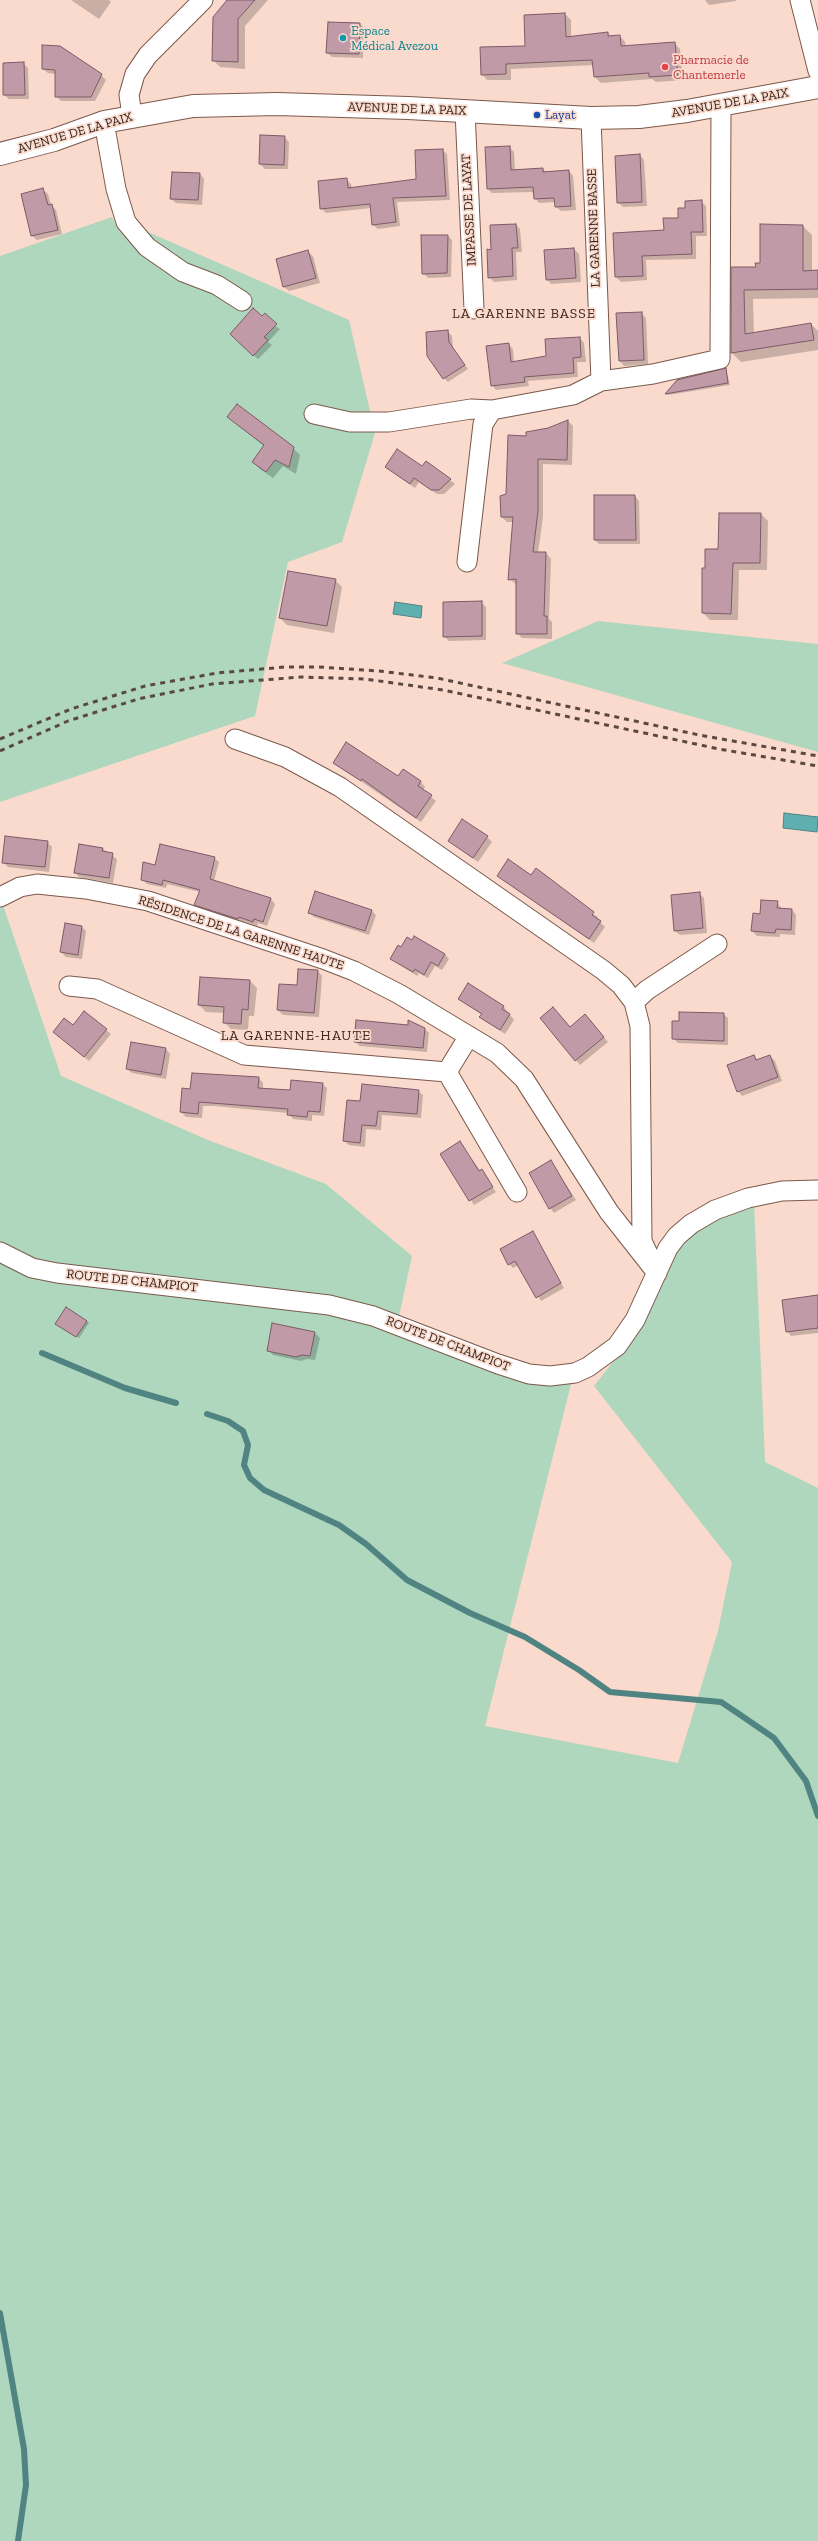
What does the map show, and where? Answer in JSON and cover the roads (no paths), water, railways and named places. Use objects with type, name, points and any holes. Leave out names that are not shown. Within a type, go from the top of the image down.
[{"type":"main road","name":"AVENUE DE LA PAIX","points":[[0,154],[54,140],[104,122],[132,115],[194,106],[235,104],[465,111],[591,118],[639,117],[721,106],[818,86]]},
{"type":"street","points":[[132,115],[129,95],[135,74],[148,55],[203,0]]},
{"type":"street","points":[[800,0],[818,71]]},
{"type":"street","points":[[314,414],[350,422],[389,422],[471,409],[492,410],[573,396],[601,381],[653,374],[720,359],[721,106]]},
{"type":"street","name":"IMPASSE DE LAYAT","points":[[465,111],[474,309]]},
{"type":"street","name":"LA GARENNE BASSE","points":[[591,118],[601,381]]},
{"type":"street","points":[[104,122],[116,189],[126,222],[147,247],[184,272],[217,285],[242,301]]},
{"type":"street","points":[[467,562],[483,424],[492,410]]},
{"type":"street","points":[[235,739],[285,756],[340,787],[603,970],[621,985],[634,1002],[640,1026],[640,1171],[642,1241],[658,1273]]},
{"type":"street","name":"RÉSIDENCE DE LA GARENNE HAUTE","points":[[0,898],[20,888],[37,884],[80,888],[148,901],[354,971],[469,1036],[497,1053],[524,1078],[609,1212],[658,1273]]},
{"type":"street","points":[[634,1002],[647,990],[717,944]]},
{"type":"street","points":[[69,986],[97,989],[244,1055],[447,1072]]},
{"type":"street","points":[[447,1072],[469,1036]]},
{"type":"street","points":[[447,1072],[517,1192]]},
{"type":"street","name":"ROUTE DE CHAMPIOT","points":[[0,1252],[32,1268],[57,1273],[329,1304],[373,1316],[498,1364],[529,1374],[550,1376],[580,1371],[596,1363],[612,1351],[635,1320],[658,1273],[668,1248],[677,1236],[715,1210],[748,1198],[782,1191],[818,1190]]},
{"type":"water","points":[[395,602],[422,606],[421,618],[393,614]]},
{"type":"water","points":[[784,813],[818,817],[817,832],[783,828]]},
{"type":"waterway","points":[[42,1353],[125,1388],[176,1403]]},
{"type":"waterway","points":[[207,1414],[228,1421],[243,1431],[248,1445],[244,1465],[250,1478],[264,1490],[339,1525],[366,1544],[407,1580],[470,1613],[525,1637],[579,1670],[610,1692],[721,1702],[774,1738],[806,1781],[818,1816]]},
{"type":"waterway","points":[[0,2313],[24,2449],[26,2485],[18,2541]]},
{"type":"railway","points":[[0,739],[71,709],[145,686],[217,673],[285,667],[319,667],[379,671],[437,678],[699,735],[818,756]]},
{"type":"railway","points":[[0,751],[68,721],[138,699],[212,684],[301,677],[365,679],[443,690],[719,749],[818,766]]},
{"type":"place","name":"Espace Médical Avezou","points":[[343,38]]},
{"type":"place","name":"Pharmacie de Chantemerle","points":[[665,67]]},
{"type":"place","name":"Layat","points":[[537,115]]},
{"type":"district","name":"LA GARENNE BASSE","points":[[524,314]]},
{"type":"district","name":"LA GARENNE-HAUTE","points":[[296,1036]]}]
